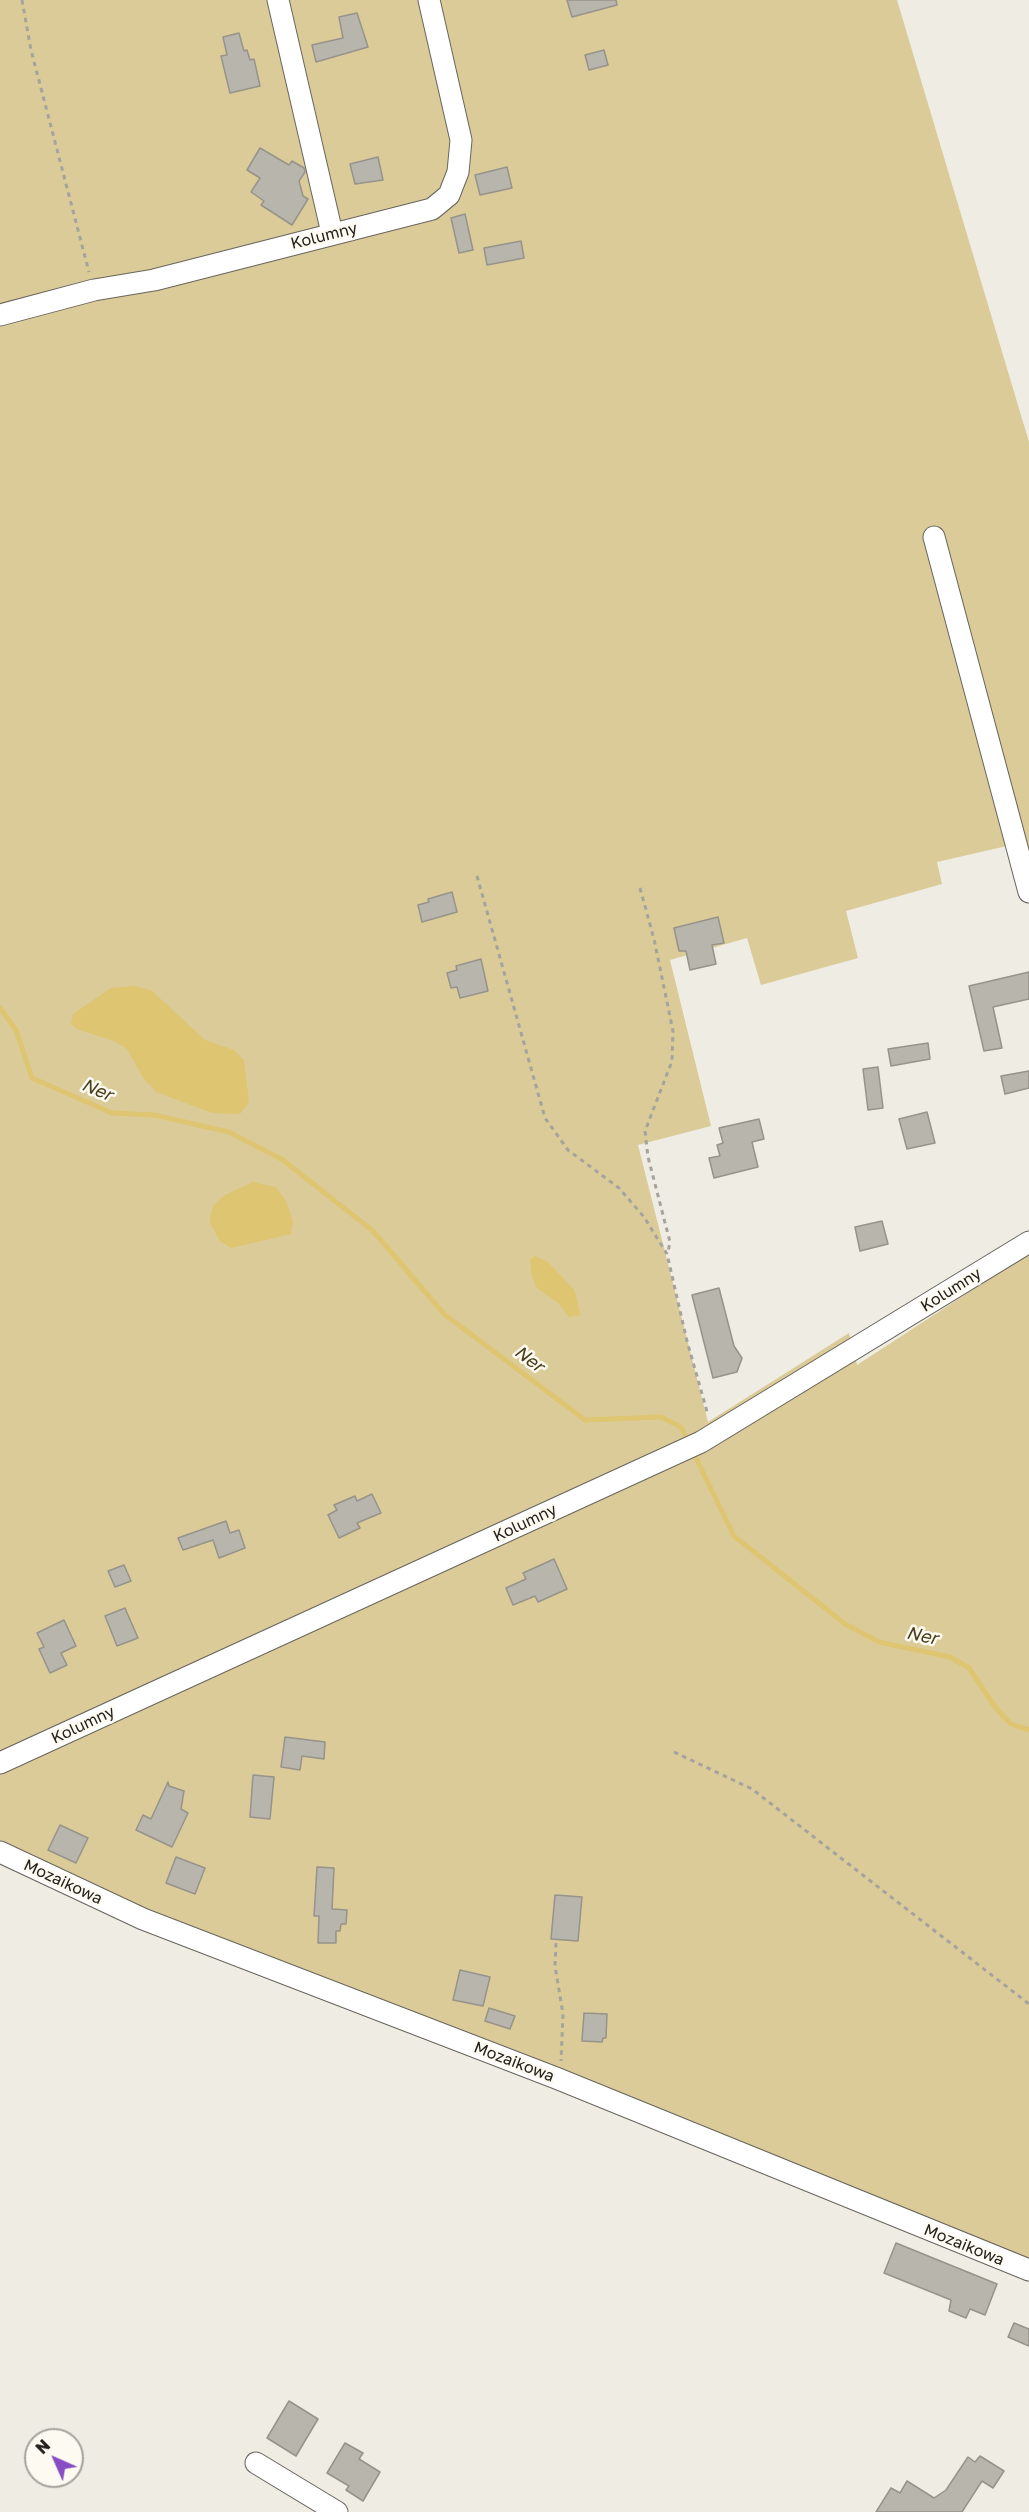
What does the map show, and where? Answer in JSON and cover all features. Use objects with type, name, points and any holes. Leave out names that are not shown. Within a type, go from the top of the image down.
[{"type":"street","points":[[278,0],[332,233]]},
{"type":"street","name":"Kolumny","points":[[0,315],[94,290],[154,280],[432,209],[449,195],[458,172],[461,140],[429,0]]},
{"type":"street","points":[[934,537],[1029,892]]},
{"type":"street","name":"Kolumny","points":[[0,1762],[675,1455],[708,1438],[1029,1242]]},
{"type":"street","name":"Mozaikowa","points":[[0,1852],[143,1919],[556,2078],[1029,2270]]},
{"type":"street","points":[[256,2463],[338,2512]]},
{"type":"path","points":[[22,0],[31,50],[94,290]]},
{"type":"path","points":[[477,876],[545,1118],[568,1150],[619,1188],[644,1217],[667,1254],[708,1438]]},
{"type":"path","points":[[640,888],[654,939],[673,1031],[672,1061],[645,1131],[648,1156],[670,1242],[667,1254]]},
{"type":"path","points":[[674,1752],[752,1789],[1029,2004]]},
{"type":"path","points":[[556,1943],[555,1966],[563,2014],[560,2067],[556,2078]]},
{"type":"shaded area","points":[[0,0],[897,0],[1029,442],[1029,850],[1020,843],[937,862],[942,884],[846,911],[858,958],[761,985],[747,938],[670,960],[711,1126],[638,1145],[708,1422],[849,1333],[857,1365],[1029,1253],[1029,2265],[177,1923],[0,1844]]},
{"type":"shaded area","points":[[134,986],[151,990],[205,1040],[234,1050],[244,1060],[249,1102],[240,1114],[212,1113],[156,1092],[144,1079],[127,1049],[114,1041],[77,1029],[71,1024],[73,1014],[111,988]]},
{"type":"shaded area","points":[[253,1182],[276,1187],[287,1203],[293,1222],[291,1234],[231,1248],[220,1241],[210,1223],[210,1216],[214,1205],[225,1195]]},
{"type":"shaded area","points":[[535,1256],[548,1262],[575,1291],[580,1315],[569,1317],[558,1303],[537,1288],[532,1276],[530,1260]]},
{"type":"building","points":[[567,0],[616,0],[617,5],[572,17]]},
{"type":"building","points":[[357,13],[368,47],[316,62],[312,45],[343,38],[339,17]]},
{"type":"building","points":[[239,33],[244,51],[247,50],[250,60],[254,59],[260,86],[230,93],[221,56],[227,55],[223,37]]},
{"type":"building","points":[[604,50],[608,65],[589,70],[585,55]]},
{"type":"building","points":[[260,148],[289,165],[292,161],[304,168],[305,172],[299,181],[303,196],[308,199],[292,225],[261,205],[264,201],[251,192],[260,178],[247,170]]},
{"type":"building","points":[[378,157],[383,180],[355,184],[350,164]]},
{"type":"building","points":[[507,167],[512,188],[480,195],[475,175]]},
{"type":"building","points":[[465,214],[473,250],[459,253],[451,218]]},
{"type":"building","points":[[521,241],[524,258],[487,265],[484,248]]},
{"type":"building","points":[[452,892],[457,912],[422,922],[418,905],[429,902],[428,899]]},
{"type":"building","points":[[718,917],[724,943],[712,945],[716,964],[690,970],[686,951],[679,951],[674,928]]},
{"type":"building","points":[[481,959],[488,991],[460,998],[457,987],[451,988],[447,973],[457,970],[456,966]]},
{"type":"building","points":[[1029,972],[1029,999],[993,1007],[1002,1048],[984,1051],[969,986]]},
{"type":"building","points":[[928,1043],[930,1059],[891,1066],[888,1049]]},
{"type":"building","points":[[878,1067],[883,1108],[868,1110],[863,1069]]},
{"type":"building","points":[[1029,1071],[1029,1088],[1005,1094],[1001,1076]]},
{"type":"building","points":[[927,1112],[935,1143],[907,1149],[899,1119]]},
{"type":"building","points":[[759,1119],[764,1139],[752,1142],[758,1167],[714,1178],[709,1158],[720,1156],[717,1145],[723,1143],[719,1128]]},
{"type":"building","points":[[882,1221],[888,1244],[860,1251],[855,1227]]},
{"type":"building","points":[[719,1288],[734,1346],[742,1358],[737,1372],[713,1378],[692,1295]]},
{"type":"building","points":[[372,1494],[381,1513],[357,1523],[360,1528],[339,1538],[328,1515],[337,1510],[334,1505],[355,1496],[357,1501]]},
{"type":"building","points":[[226,1521],[230,1533],[239,1530],[245,1548],[219,1558],[213,1540],[183,1550],[178,1538]]},
{"type":"building","points":[[554,1559],[567,1589],[538,1602],[535,1596],[513,1605],[506,1588],[526,1579],[523,1573]]},
{"type":"building","points":[[124,1565],[131,1581],[115,1587],[108,1571]]},
{"type":"building","points":[[125,1608],[138,1638],[117,1646],[105,1616]]},
{"type":"building","points":[[64,1620],[76,1646],[61,1653],[67,1665],[50,1673],[39,1649],[44,1647],[37,1633]]},
{"type":"building","points":[[285,1737],[325,1742],[324,1759],[302,1756],[300,1770],[281,1767]]},
{"type":"building","points":[[253,1775],[274,1777],[270,1819],[250,1817]]},
{"type":"building","points":[[168,1782],[169,1786],[184,1791],[181,1809],[188,1813],[172,1847],[136,1830],[143,1815],[151,1819]]},
{"type":"building","points":[[60,1825],[88,1838],[76,1863],[48,1850]]},
{"type":"building","points":[[176,1857],[205,1868],[195,1894],[166,1883]]},
{"type":"building","points":[[317,1867],[334,1868],[332,1909],[347,1910],[346,1924],[341,1924],[340,1931],[336,1931],[336,1943],[318,1943],[319,1916],[314,1916]]},
{"type":"building","points":[[555,1895],[582,1897],[578,1941],[551,1939]]},
{"type":"building","points":[[460,1970],[490,1977],[483,2006],[453,2000]]},
{"type":"building","points":[[489,2008],[515,2016],[510,2029],[485,2021]]},
{"type":"building","points":[[584,2013],[607,2014],[606,2038],[603,2038],[602,2042],[582,2041]]},
{"type":"building","points":[[896,2243],[997,2284],[985,2315],[970,2309],[966,2318],[949,2311],[951,2300],[884,2273]]},
{"type":"building","points":[[1014,2323],[1029,2329],[1029,2346],[1008,2337]]},
{"type":"building","points":[[289,2401],[318,2419],[296,2456],[267,2438]]},
{"type":"building","points":[[345,2443],[363,2453],[359,2459],[380,2472],[363,2501],[346,2490],[349,2486],[327,2473]]},
{"type":"building","points":[[980,2456],[1004,2471],[993,2488],[982,2481],[962,2512],[876,2512],[891,2488],[900,2493],[907,2481],[934,2498],[946,2490],[968,2457],[975,2462]]},
{"type":"waterway","name":"Ner","points":[[0,1008],[16,1030],[32,1078],[112,1113],[154,1115],[229,1132],[283,1160],[373,1231],[444,1314],[585,1420],[661,1417],[681,1427],[688,1441]]},
{"type":"waterway","name":"Ner","points":[[692,1450],[734,1536],[845,1624],[879,1642],[950,1657],[969,1668],[995,1707],[1011,1724],[1029,1730]]}]
